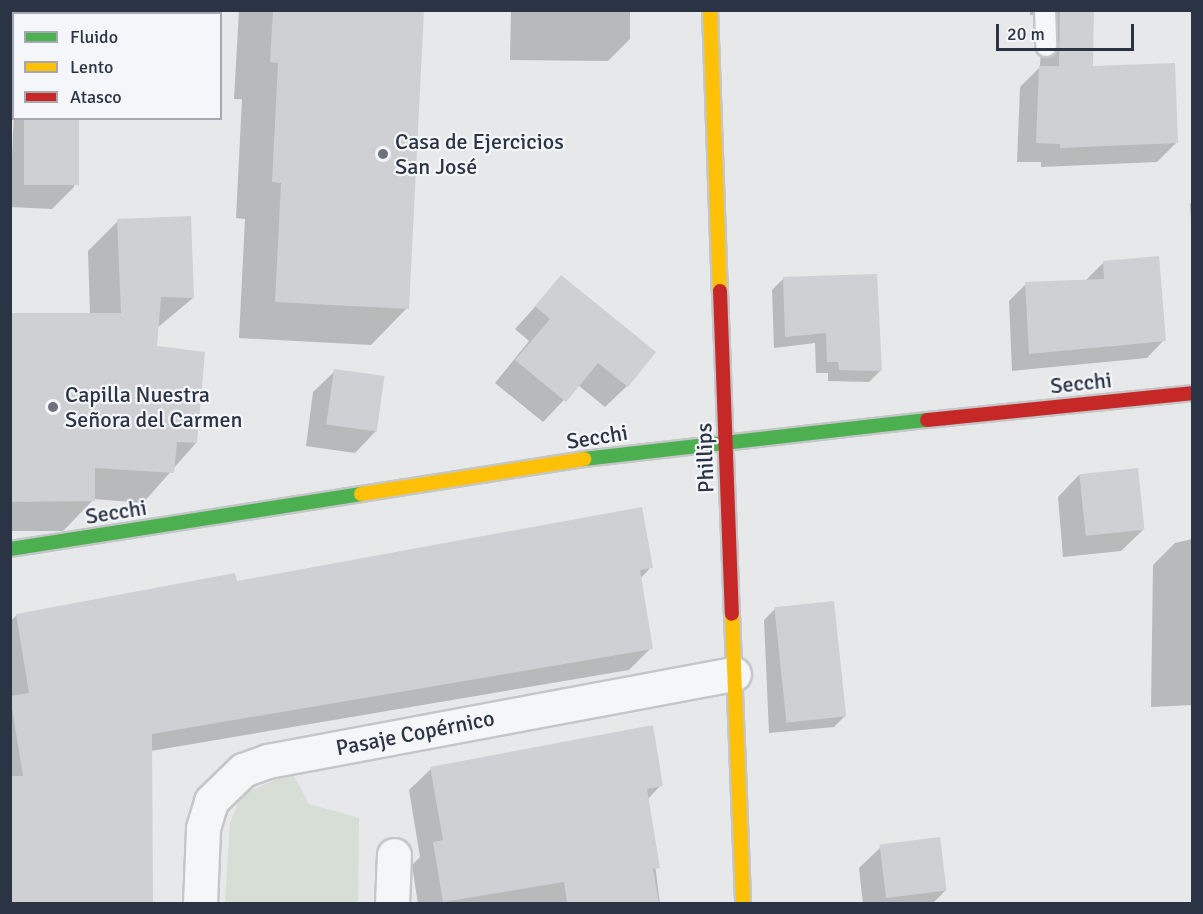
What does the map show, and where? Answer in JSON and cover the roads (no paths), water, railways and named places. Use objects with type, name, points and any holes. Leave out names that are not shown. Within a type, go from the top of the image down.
[{"type":"street","name":"Phillips","points":[[710,10],[742,903]]},
{"type":"street","name":"Secchi","points":[[10,549],[726,440],[1192,393]]},
{"type":"street","name":"Pasaje Copérnico","points":[[200,903],[203,828],[211,801],[243,770],[268,761],[734,674]]},
{"type":"street","points":[[392,903],[394,855]]},
{"type":"lane","points":[[1045,10],[1047,46]]},
{"type":"place","name":"Casa de Ejercicios San José","points":[[383,154]]},
{"type":"place","name":"Capilla Nuestra Señora del Carmen","points":[[53,407]]}]
